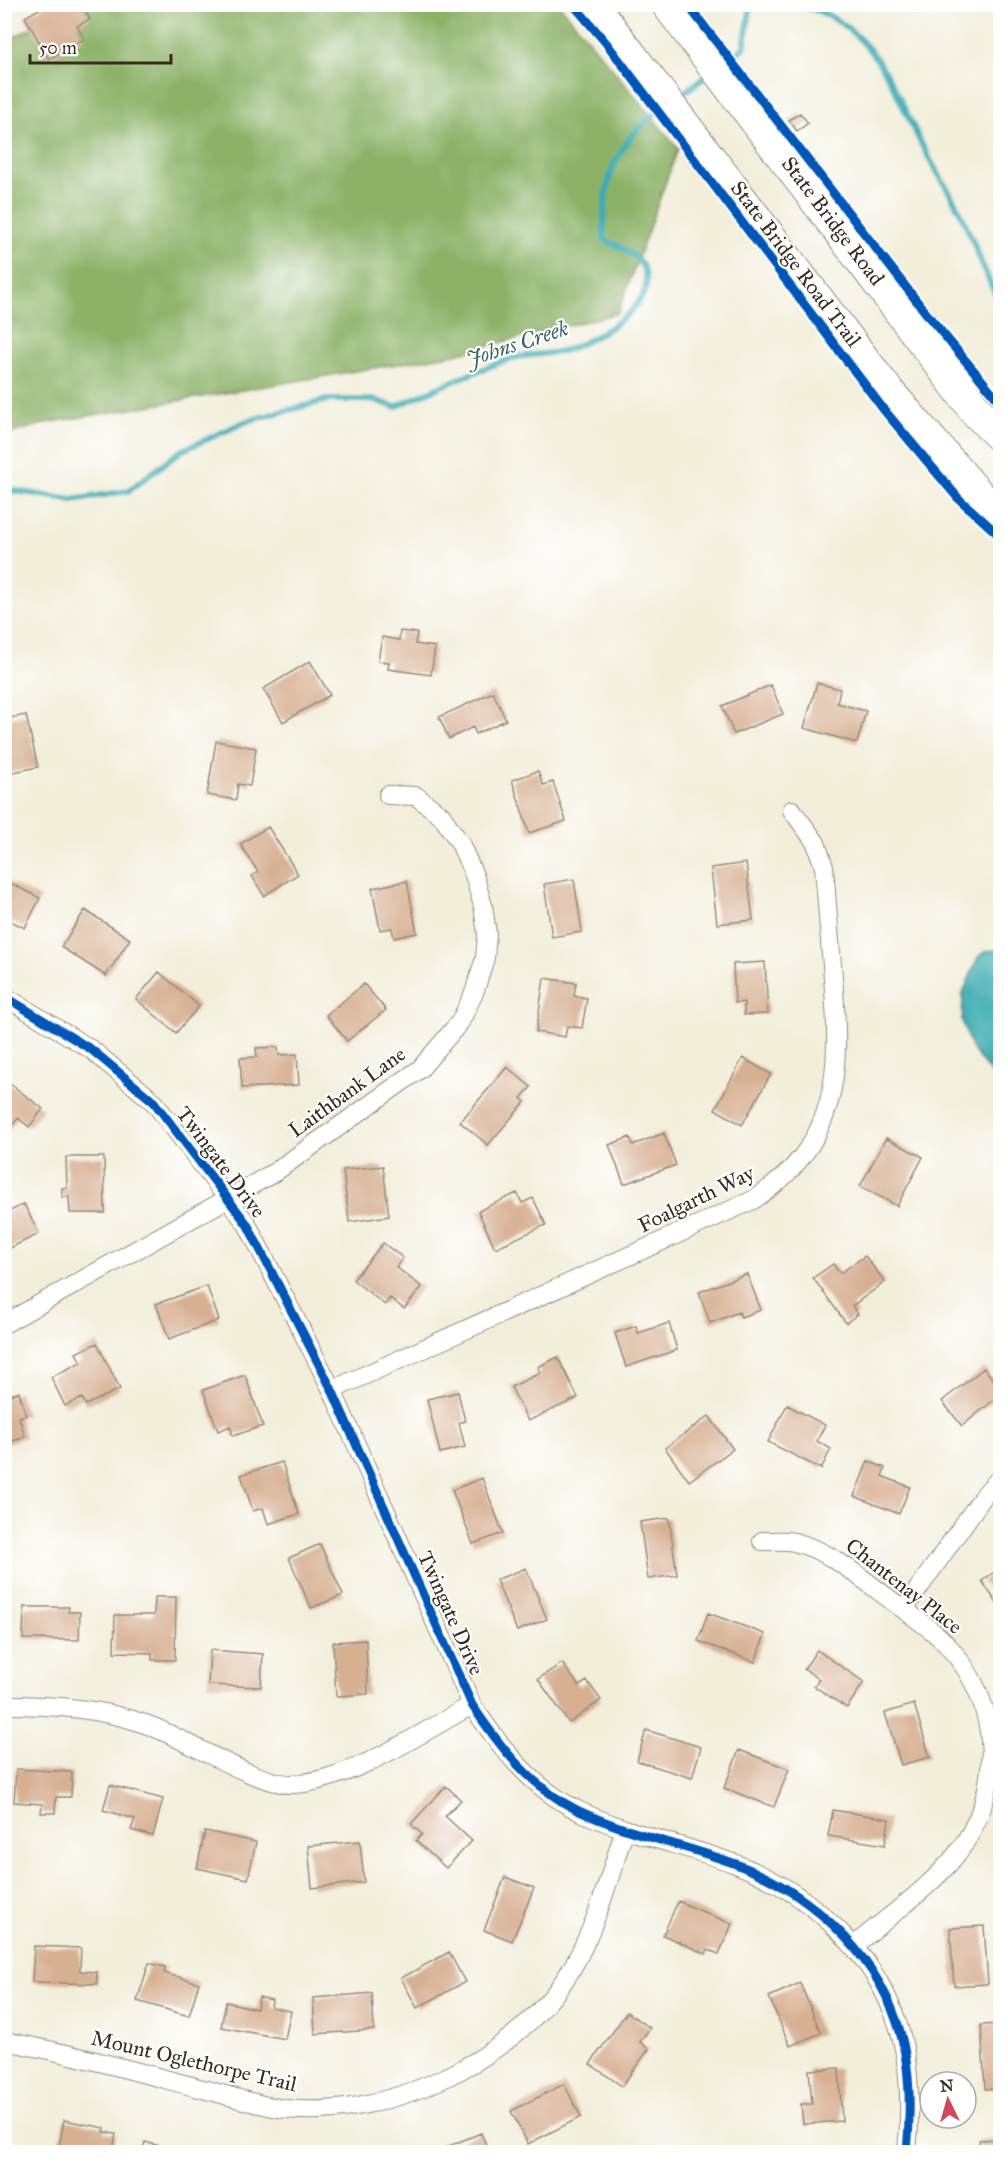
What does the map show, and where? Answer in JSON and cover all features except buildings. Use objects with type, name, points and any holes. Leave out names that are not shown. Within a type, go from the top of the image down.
[{"type":"highway","points":[[591,4],[887,391],[1000,520]]},
{"type":"highway","name":"State Bridge Road","points":[[668,4],[977,412],[1000,435]]},
{"type":"street","name":"Laithbank Lane","points":[[4,1324],[275,1172],[420,1069],[460,1022],[474,993],[485,958],[487,934],[483,906],[460,843],[441,814],[416,796],[388,795]]},
{"type":"street","name":"Foalgarth Way","points":[[332,1390],[753,1200],[776,1185],[816,1139],[828,1110],[837,1072],[837,1029],[824,867],[816,843],[792,810]]},
{"type":"street","name":"Twingate Drive","points":[[4,996],[92,1050],[154,1102],[248,1224],[332,1390],[472,1705],[501,1748],[536,1782],[576,1809],[625,1829],[736,1864],[770,1879],[816,1909],[854,1946],[878,1981],[897,2022],[906,2065],[910,2106],[907,2152]]},
{"type":"street","points":[[904,1610],[985,1494],[1000,1478]]},
{"type":"street","name":"Chantenay Place","points":[[762,1540],[793,1542],[822,1552],[904,1610],[947,1644],[975,1684],[990,1731],[990,1780],[979,1817],[956,1855],[937,1875],[854,1946]]},
{"type":"street","points":[[4,1705],[80,1708],[146,1724],[181,1738],[259,1777],[294,1784],[317,1781],[358,1767],[472,1705]]},
{"type":"street","name":"Mount Oglethorpe Trail","points":[[4,2040],[49,2049],[278,2108],[327,2112],[380,2104],[418,2090],[483,2057],[516,2034],[544,2006],[569,1974],[588,1939],[625,1829]]},
{"type":"green space","points":[[76,5],[560,5],[678,149],[618,313],[451,355],[47,423],[5,435],[5,41]]},
{"type":"water","points":[[1000,949],[1000,1085],[971,1048],[962,1021],[963,993],[978,957],[987,951]]},
{"type":"waterway","name":"Johns Creek","points":[[724,62],[744,48],[751,4]]},
{"type":"waterway","points":[[767,4],[788,5],[821,12],[841,23],[871,52],[884,70],[923,147],[957,205],[1000,302]]},
{"type":"waterway","name":"Johns Creek","points":[[676,98],[709,74]]},
{"type":"waterway","name":"Johns Creek","points":[[4,489],[72,500],[128,491],[181,451],[247,421],[327,400],[375,400],[395,407],[510,359],[569,349],[609,329],[634,308],[642,296],[646,283],[644,269],[637,259],[604,239],[605,199],[608,182],[613,166],[631,137],[661,109]]},
{"type":"cycle path","name":"State Bridge Road Trail","points":[[573,4],[607,44],[884,410],[958,498],[1000,536]]},
{"type":"cycle path","points":[[687,4],[929,317],[1000,402]]},
{"type":"cycle path","points":[[4,996],[92,1050],[154,1102],[247,1224],[332,1390],[472,1705],[505,1751],[545,1790],[577,1810],[636,1833],[736,1864],[788,1890],[812,1907],[854,1947],[886,1995],[902,2038],[909,2087],[907,2152]]}]
